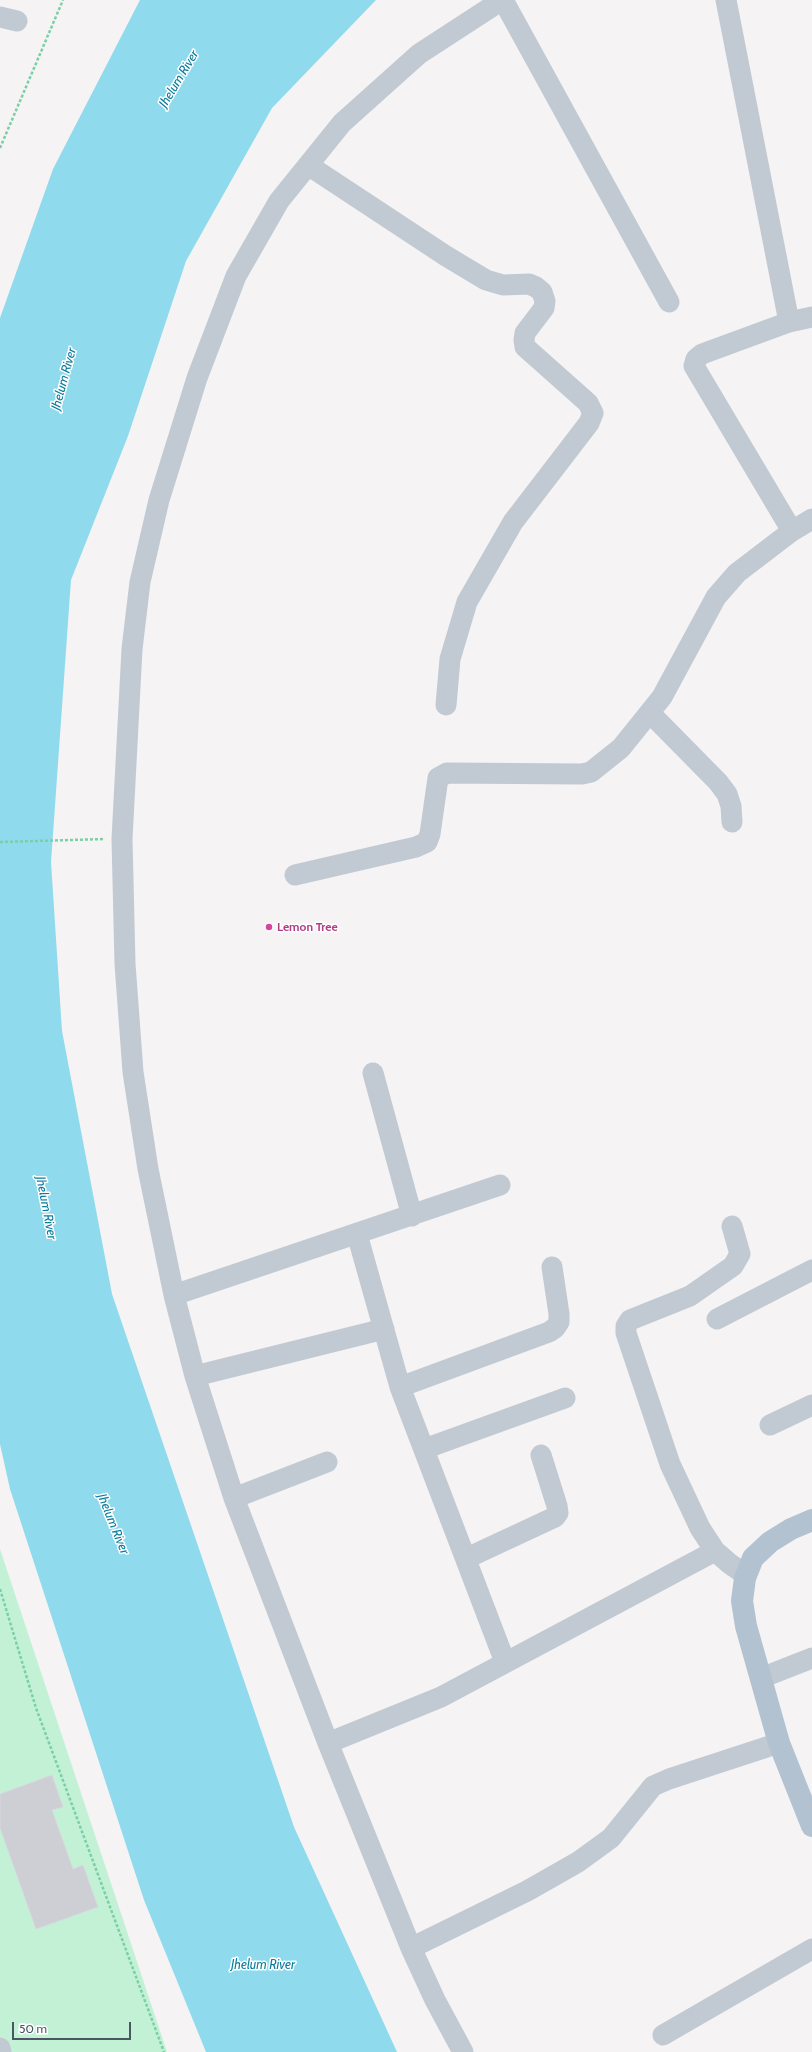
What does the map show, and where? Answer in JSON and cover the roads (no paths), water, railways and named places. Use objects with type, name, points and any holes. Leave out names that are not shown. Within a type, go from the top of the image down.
[{"type":"main road","points":[[812,1520],[791,1529],[770,1542],[753,1558],[746,1575],[742,1601],[746,1626],[762,1678],[779,1743],[812,1826]]},
{"type":"street","points":[[463,2052],[435,2000],[411,1948],[328,1743],[234,1498],[195,1376],[174,1295],[148,1169],[133,1072],[125,964],[122,839],[134,626],[140,582],[160,500],[200,371],[236,276],[279,201],[342,123],[419,54],[503,0],[669,302]]},
{"type":"street","points":[[726,0],[789,322]]},
{"type":"street","points":[[308,165],[446,256],[486,280],[503,285],[529,284],[542,292],[545,300],[544,308],[525,333],[525,347],[588,403],[593,413],[589,423],[513,522],[467,602],[450,659],[446,705]]},
{"type":"street","points":[[792,531],[694,366],[696,359],[702,354],[789,322],[812,317]]},
{"type":"street","points":[[295,875],[416,847],[427,842],[430,834],[437,782],[442,775],[447,773],[582,774],[591,772],[621,748],[662,697],[716,597],[737,573],[792,531],[812,519]]},
{"type":"street","points":[[650,713],[718,782],[727,794],[731,806],[732,822]]},
{"type":"street","points":[[373,1072],[412,1216]]},
{"type":"street","points":[[174,1295],[412,1216],[500,1185]]},
{"type":"street","points":[[732,1226],[740,1254],[733,1266],[690,1296],[630,1320],[626,1326],[626,1334],[670,1464],[700,1528],[715,1551],[746,1575]]},
{"type":"street","points":[[357,1234],[400,1387],[467,1558],[505,1662]]},
{"type":"street","points":[[400,1387],[549,1332],[556,1328],[559,1322],[552,1267]]},
{"type":"street","points":[[717,1319],[812,1270]]},
{"type":"street","points":[[195,1376],[384,1329]]},
{"type":"street","points":[[424,1449],[565,1398]]},
{"type":"street","points":[[770,1425],[812,1404]]},
{"type":"street","points":[[467,1558],[555,1517],[558,1513],[541,1455]]},
{"type":"street","points":[[234,1498],[326,1462]]},
{"type":"street","points":[[328,1743],[441,1697],[715,1551]]},
{"type":"street","points":[[762,1678],[812,1658]]},
{"type":"street","points":[[411,1948],[521,1894],[578,1862],[611,1838],[654,1786],[669,1779],[779,1743]]},
{"type":"street","points":[[663,2035],[812,1949]]},
{"type":"street","points":[[0,2048],[2,2052]]},
{"type":"water","name":"Jhelum River","points":[[140,0],[376,0],[272,108],[186,261],[128,436],[71,580],[51,862],[62,1031],[112,1294],[294,1827],[397,2052],[206,2052],[144,1900],[10,1489],[0,1444],[0,318],[53,169]]},
{"type":"place","name":"Lemon Tree","points":[[269,927]]}]
